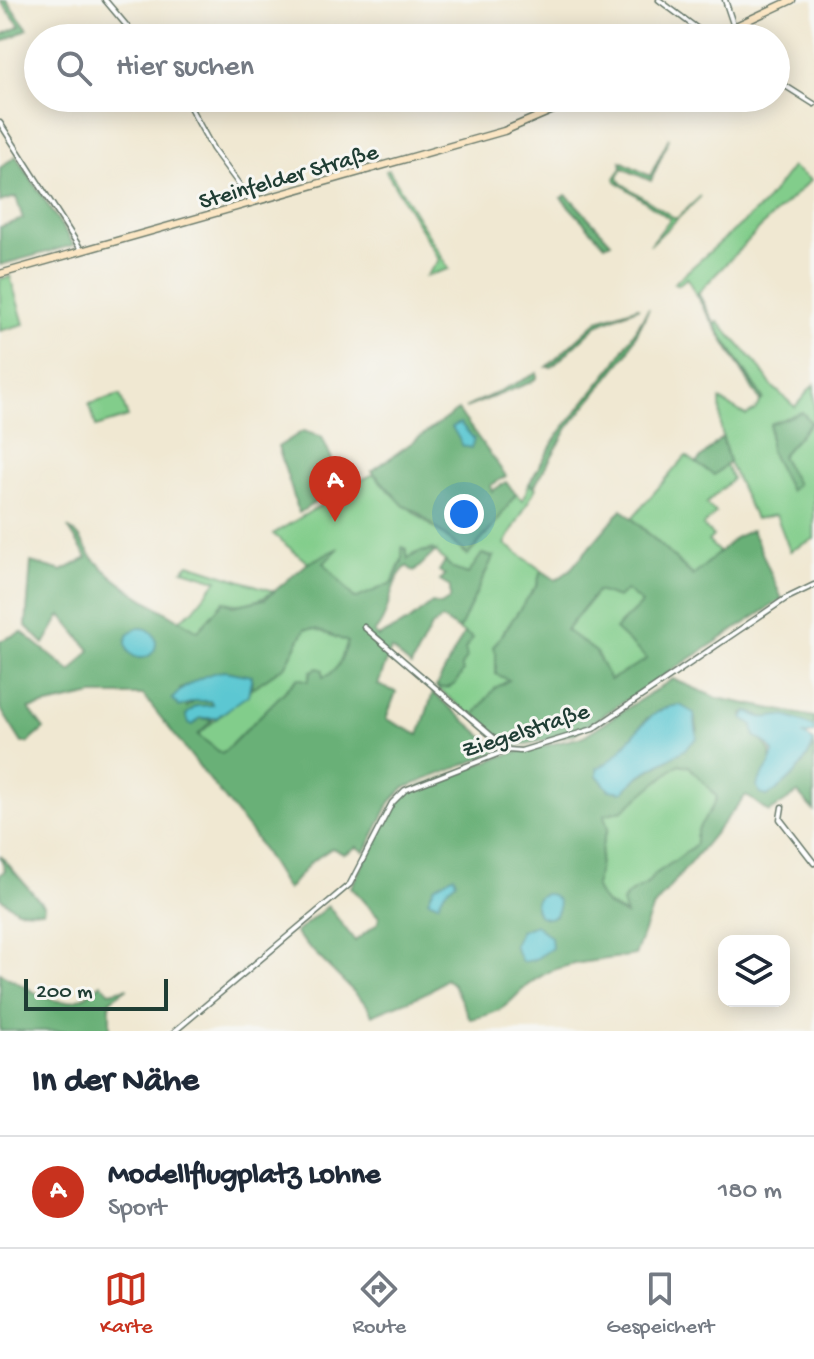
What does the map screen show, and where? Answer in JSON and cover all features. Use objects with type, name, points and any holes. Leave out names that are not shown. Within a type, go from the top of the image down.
[{"type":"main road","points":[[740,24],[792,0]]},
{"type":"main road","name":"Steinfelder Straße","points":[[0,274],[504,131],[548,112]]},
{"type":"street","points":[[105,0],[125,24]]},
{"type":"street","points":[[659,0],[691,24]]},
{"type":"street","points":[[725,0],[733,24]]},
{"type":"street","points":[[790,89],[814,104]]},
{"type":"street","points":[[193,112],[213,149],[253,204]]},
{"type":"street","points":[[0,123],[82,251]]},
{"type":"street","name":"Ziegelstraße","points":[[175,1031],[350,884],[396,797],[405,790],[508,750],[521,751],[593,729],[785,599],[814,585]]},
{"type":"street","points":[[364,627],[508,750]]},
{"type":"street","points":[[782,807],[780,819],[814,863]]},
{"type":"green space","points":[[6,0],[24,24],[24,31],[0,43],[0,36],[20,26],[0,1]]},
{"type":"green space","points":[[669,138],[651,181],[622,168],[621,161],[650,176]]},
{"type":"green space","points":[[16,156],[74,245],[0,265],[0,227],[23,219],[16,197],[0,202],[0,168]]},
{"type":"green space","points":[[792,167],[811,180],[696,295],[687,278],[678,285],[674,283],[763,205]]},
{"type":"green space","points":[[622,168],[618,178],[621,183],[676,219],[701,196],[650,245],[670,219],[616,181]]},
{"type":"green space","points":[[389,170],[449,269],[426,276],[439,260],[386,171]]},
{"type":"green space","points":[[566,195],[611,242],[605,245],[561,198]]},
{"type":"green space","points":[[10,276],[24,324],[0,331],[0,279]]},
{"type":"green space","points":[[698,293],[725,343],[763,399],[760,401],[696,295]]},
{"type":"green space","points":[[639,307],[597,325],[552,367],[547,367],[598,320]]},
{"type":"green space","points":[[649,308],[627,354],[568,428],[534,487],[529,484],[557,436],[614,365]]},
{"type":"green space","points":[[718,322],[757,364],[772,386],[795,407],[814,384],[814,539],[790,551],[776,515],[755,519],[729,462],[721,429],[720,400],[746,415],[754,411],[763,398],[715,325]],"holes":[[[811,423],[781,456],[796,483],[775,458],[770,444],[770,425]]]},
{"type":"green space","points":[[537,373],[537,378],[529,383],[465,408]]},
{"type":"green space","points":[[120,395],[128,417],[96,427],[89,404]]},
{"type":"green space","points":[[458,410],[506,476],[490,486],[492,491],[506,482],[516,494],[468,555],[416,511],[404,506],[372,471]]},
{"type":"green space","points":[[802,412],[811,422],[781,456],[797,484],[790,491],[770,451],[770,424]]},
{"type":"green space","points":[[303,431],[322,437],[343,484],[299,513],[278,447]]},
{"type":"green space","points":[[722,437],[729,462],[714,475],[696,463]]},
{"type":"green space","points":[[686,456],[714,475],[726,465],[732,479],[706,504],[716,513],[703,526],[713,536],[708,541],[720,553],[694,576],[632,518]]},
{"type":"green space","points":[[374,474],[407,506],[468,555],[516,494],[523,500],[529,484],[536,488],[505,544],[541,570],[537,585],[493,647],[497,653],[496,674],[509,679],[486,699],[473,717],[436,687],[461,666],[464,649],[472,638],[459,630],[493,557],[468,574],[453,569],[433,549],[413,554],[408,560],[406,549],[392,583],[355,600],[324,563],[337,549],[308,563],[273,534],[333,498],[340,490]]},
{"type":"green space","points":[[622,509],[693,576],[736,537],[752,530],[782,599],[574,734],[517,746],[503,742],[473,717],[495,688],[509,680],[496,674],[493,647],[537,585],[541,570],[556,580],[569,571]],"holes":[[[626,590],[642,603],[615,629],[647,659],[610,680],[596,652],[566,630],[597,591],[618,598]]]},
{"type":"green space","points":[[69,529],[117,580],[198,631],[224,601],[233,606],[265,599],[308,563],[339,548],[324,563],[355,599],[392,583],[402,562],[402,547],[406,549],[408,559],[419,552],[436,551],[414,572],[407,566],[400,574],[384,617],[374,633],[378,637],[408,622],[432,603],[441,605],[450,599],[450,587],[440,581],[445,575],[439,571],[445,561],[453,569],[468,574],[482,554],[493,557],[459,630],[442,619],[431,627],[411,666],[391,649],[378,685],[396,692],[386,719],[419,735],[433,693],[500,751],[404,788],[390,802],[365,852],[357,847],[344,854],[332,848],[311,862],[287,890],[254,836],[143,695],[93,695],[29,709],[44,729],[28,743],[22,743],[0,708],[0,641],[22,632],[71,672],[90,650],[61,615],[44,644],[26,626],[31,562],[62,571],[87,558]],"holes":[[[305,629],[316,629],[348,642],[333,672],[323,677],[323,670],[318,668],[311,671],[308,681],[298,678],[222,754],[198,735],[212,720],[200,718],[193,725],[186,716],[214,706],[210,701],[195,701],[187,707],[180,689],[225,671],[252,676],[251,689],[286,665]]]},
{"type":"green space","points":[[189,564],[273,591],[249,602],[236,604],[224,601],[198,631],[179,620],[193,610],[217,580],[183,570]]},
{"type":"green space","points":[[626,590],[643,602],[648,659],[609,681],[596,652],[566,631],[598,591]]},
{"type":"green space","points":[[305,629],[316,629],[348,642],[338,666],[329,675],[308,681],[245,730],[222,754],[198,735],[251,689],[286,665]]},
{"type":"green space","points":[[464,633],[473,638],[465,649],[467,658],[461,666],[463,671],[453,685],[436,687]]},
{"type":"green space","points":[[673,679],[717,698],[814,717],[814,727],[747,711],[743,713],[743,718],[753,725],[755,736],[771,755],[772,770],[767,796],[795,773],[814,742],[814,811],[798,793],[769,812],[746,795],[652,909],[635,955],[553,970],[532,982],[505,1006],[485,1016],[470,1019],[453,984],[445,979],[420,996],[372,1015],[367,1005],[295,933],[328,906],[355,941],[378,923],[379,917],[351,887],[394,804],[406,792],[505,755],[582,737]],"holes":[[[647,718],[695,718],[698,730],[683,749],[625,790],[609,790],[597,775],[616,758]],[[679,764],[689,766],[717,797],[700,825],[696,844],[654,875],[647,884],[628,895],[622,903],[626,915],[606,904],[595,885],[608,829],[604,815],[623,810]]]},
{"type":"green space","points":[[679,764],[689,766],[717,797],[700,825],[696,844],[641,889],[626,910],[627,915],[600,900],[595,885],[608,829],[604,815]]},
{"type":"green space","points":[[0,855],[44,906],[43,911],[17,910],[0,898],[0,875],[5,870]]},
{"type":"green space","points":[[0,973],[38,994],[63,1001],[88,995],[101,984],[110,992],[128,988],[110,1000],[110,1031],[0,1031]]},
{"type":"water","points":[[460,423],[474,439],[471,448],[463,446],[452,427]]},
{"type":"water","points":[[141,628],[152,632],[156,643],[152,654],[141,658],[130,654],[126,643],[130,632]]},
{"type":"water","points":[[225,671],[252,676],[248,695],[216,718],[200,718],[193,725],[189,723],[186,715],[196,706],[213,705],[210,701],[195,701],[179,707],[172,699],[196,680]]},
{"type":"water","points":[[680,705],[694,713],[697,738],[684,750],[640,775],[623,792],[609,790],[597,775],[597,768],[619,752],[654,714]]},
{"type":"water","points":[[747,711],[764,718],[788,717],[814,727],[814,733],[804,735],[814,741],[802,765],[789,780],[767,796],[760,794],[757,786],[773,754],[765,742],[755,736],[753,725],[743,718]]},
{"type":"water","points":[[454,875],[456,882],[445,891],[438,904],[428,900],[434,887]]},
{"type":"water","points":[[547,894],[558,901],[559,906],[552,917],[547,918],[536,911],[535,906],[542,895]]},
{"type":"water","points":[[535,925],[551,937],[552,948],[534,960],[522,962],[514,945],[520,931]]},
{"type":"place","name":"Modellflugplatz Lohne","points":[[335,522]]}]
